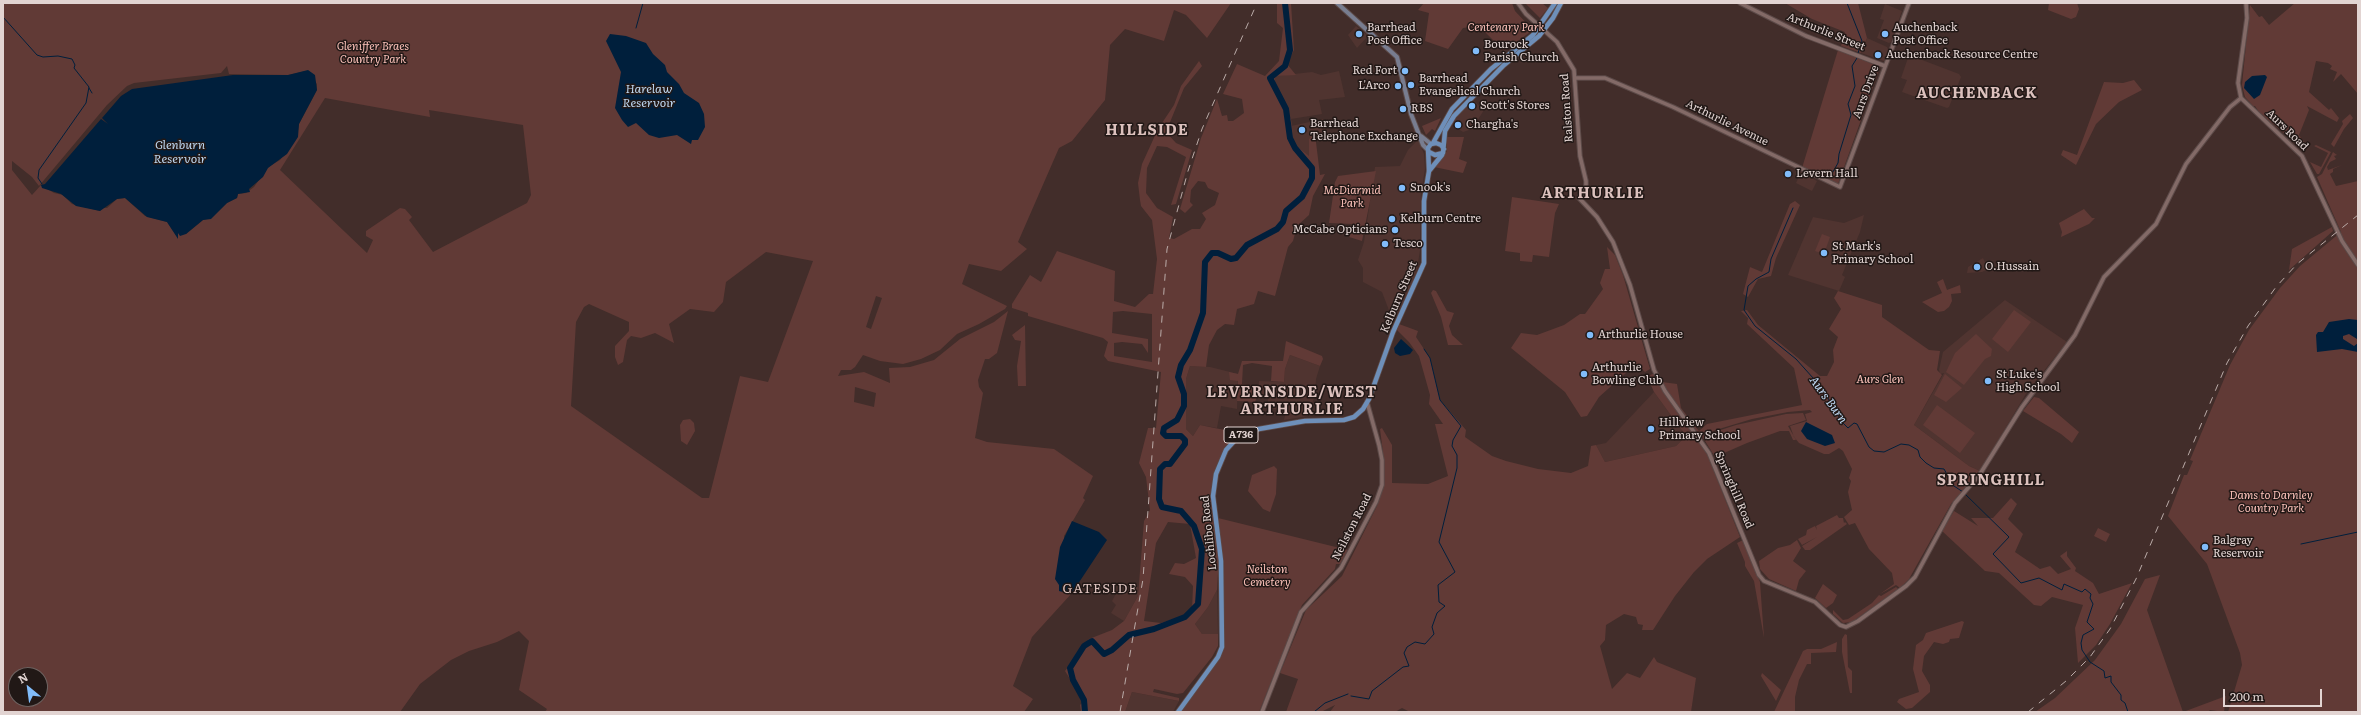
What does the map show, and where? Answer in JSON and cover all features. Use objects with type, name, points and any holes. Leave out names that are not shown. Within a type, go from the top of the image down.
[{"type":"main road","points":[[1337,3],[1397,57],[1407,101],[1423,145],[1428,151],[1435,155],[1444,151]]},
{"type":"main road","name":"A736","points":[[1428,151],[1439,136],[1445,120],[1459,102],[1491,69],[1541,26],[1555,3]]},
{"type":"main road","points":[[1429,171],[1444,151],[1445,131],[1458,110],[1504,65],[1529,46],[1545,30],[1561,3]]},
{"type":"main road","points":[[1419,135],[1426,142],[1440,144],[1444,151]]},
{"type":"main road","name":"Kelburn Street","points":[[1367,402],[1393,332],[1424,263],[1424,201],[1429,171],[1428,151]]},
{"type":"main road","name":"Lochlibo Road","points":[[1178,712],[1218,657],[1222,647],[1221,561],[1213,496],[1216,474],[1228,446],[1238,437],[1253,430],[1301,421],[1338,421],[1351,418],[1367,402]]},
{"type":"street","name":"Ralston Road","points":[[1518,3],[1526,14],[1557,42],[1570,61],[1576,78],[1580,156],[1586,183],[1579,198]]},
{"type":"street","name":"Arthurlie Street","points":[[1740,3],[1806,36],[1885,66]]},
{"type":"street","name":"Aurs Drive","points":[[1840,187],[1909,3]]},
{"type":"street","points":[[2241,98],[2238,83],[2247,18],[2246,3]]},
{"type":"street","name":"Arthurlie Avenue","points":[[1576,78],[1605,78],[1673,107],[1840,187]]},
{"type":"street","name":"Aurs Road","points":[[2241,98],[2302,156],[2342,241],[2358,265]]},
{"type":"street","name":"Springhill Road","points":[[1579,198],[1597,217],[1613,242],[1630,285],[1654,370],[1665,391],[1708,451],[1760,577],[1764,581],[1815,602],[1840,625],[1846,627],[1858,621],[1912,581],[1944,520],[1980,474],[2022,407],[2075,335],[2104,277],[2156,224],[2186,164],[2230,107],[2241,98]]},
{"type":"street","name":"Neilston Road","points":[[1262,712],[1301,612],[1341,568],[1376,502],[1380,491],[1382,460],[1367,402]]},
{"type":"shaded area","points":[[1885,4],[1902,11],[1891,42],[1889,43],[1877,38],[1884,20],[1880,19]]},
{"type":"shaded area","points":[[1356,26],[1368,36],[1357,48],[1348,35]]},
{"type":"shaded area","points":[[1867,38],[1887,47],[1888,50],[1884,61],[1861,53]]},
{"type":"shaded area","points":[[1909,55],[1959,74],[1961,77],[1949,107],[1947,108],[1902,92],[1907,80],[1901,78]]},
{"type":"shaded area","points":[[1339,71],[1345,97],[1319,100],[1322,114],[1291,119],[1274,84],[1276,76],[1312,72],[1321,75]]},
{"type":"shaded area","points":[[1472,99],[1484,110],[1472,129],[1463,132],[1451,124]]},
{"type":"shaded area","points":[[1323,119],[1326,132],[1315,134],[1309,157],[1294,144],[1291,126]]},
{"type":"shaded area","points":[[1416,142],[1419,142],[1424,154],[1425,169],[1421,193],[1420,250],[1416,276],[1404,302],[1398,312],[1390,313],[1382,292],[1363,282],[1363,268],[1358,260],[1364,242],[1375,167],[1400,166],[1408,150]]},
{"type":"shaded area","points":[[1801,172],[1817,181],[1812,191],[1796,183]]},
{"type":"shaded area","name":"St Mark's Primary School","points":[[1864,215],[1860,232],[1842,275],[1845,277],[1839,291],[1788,275],[1813,217],[1844,223]]},
{"type":"shaded area","points":[[1983,258],[1988,269],[1982,272],[1967,273],[1968,267]]},
{"type":"shaded area","name":"St Luke's High School","points":[[2005,300],[2067,342],[2027,392],[1980,471],[1969,466],[1914,425],[1944,373],[1940,374],[1939,370],[1943,352]]},
{"type":"shaded area","points":[[1290,355],[1320,366],[1316,379],[1315,395],[1308,416],[1284,420],[1286,411],[1268,408],[1268,395],[1258,394],[1259,381],[1284,382],[1285,369]]},
{"type":"shaded area","points":[[1190,366],[1210,367],[1238,374],[1237,409],[1221,406],[1217,428],[1200,425],[1193,436],[1186,429],[1186,379]]},
{"type":"shaded area","name":"Hillview Primary School","points":[[1654,392],[1686,436],[1676,446],[1605,462],[1596,445],[1606,443]]},
{"type":"shaded area","points":[[1131,585],[1138,587],[1138,596],[1124,621],[1111,613],[1116,605],[1112,601],[1117,592],[1123,590],[1127,592]]},
{"type":"shaded area","points":[[1217,590],[1218,634],[1202,634],[1195,624],[1208,607]]},
{"type":"shaded area","points":[[1132,692],[1179,701],[1173,712],[1125,712]]},
{"type":"green space","name":"Gleniffer Braes Country Park","points":[[3,3],[1231,3],[1207,38],[1186,15],[1174,10],[1164,41],[1125,29],[1110,45],[1105,100],[1072,141],[1059,148],[1018,242],[1027,249],[1001,271],[969,264],[962,284],[1007,306],[1005,309],[979,324],[957,334],[940,350],[921,359],[903,364],[880,361],[863,355],[855,367],[851,370],[841,370],[838,376],[864,372],[890,383],[889,368],[910,367],[934,360],[960,339],[994,322],[1008,311],[997,353],[989,359],[985,359],[978,380],[979,387],[983,393],[975,438],[987,442],[1054,449],[1093,476],[1083,498],[1085,500],[1064,536],[1067,593],[1072,593],[1032,637],[1013,686],[1033,699],[1024,712],[545,712],[547,709],[519,690],[529,641],[519,631],[497,642],[469,651],[451,660],[420,684],[400,712],[3,712]],"holes":[[[227,66],[229,74],[288,75],[306,71],[317,84],[317,90],[299,124],[297,136],[280,160],[268,167],[254,187],[246,193],[238,194],[237,198],[227,203],[211,218],[203,220],[186,234],[178,233],[178,236],[176,235],[167,222],[145,216],[125,198],[117,199],[107,208],[101,208],[100,211],[72,204],[63,195],[54,193],[41,185],[32,195],[12,170],[12,161],[32,177],[39,186],[107,105],[127,86],[134,83],[221,73]],[[325,98],[430,117],[429,110],[523,125],[531,195],[527,203],[433,252],[409,220],[412,217],[405,209],[400,208],[366,231],[366,236],[373,240],[367,253],[280,170]],[[766,252],[813,261],[768,382],[740,376],[709,498],[702,498],[571,406],[576,322],[584,307],[589,304],[629,322],[629,331],[615,346],[615,357],[618,365],[623,362],[627,340],[631,336],[641,338],[655,333],[674,343],[669,324],[690,309],[714,312],[723,302],[726,282]],[[876,296],[882,298],[871,329],[866,327]],[[855,387],[876,393],[874,407],[854,402]]]},
{"type":"green space","points":[[1277,3],[1291,3],[1294,50],[1287,64],[1296,75],[1276,76],[1274,84],[1291,119],[1294,144],[1309,156],[1309,139],[1315,134],[1320,175],[1325,174],[1313,196],[1309,215],[1297,226],[1293,241],[1288,247],[1275,296],[1258,291],[1254,304],[1237,309],[1234,325],[1225,324],[1217,330],[1209,345],[1206,367],[1190,366],[1186,379],[1186,429],[1193,436],[1200,425],[1239,433],[1229,442],[1217,464],[1212,486],[1211,503],[1219,556],[1217,590],[1208,607],[1195,624],[1202,634],[1218,634],[1218,646],[1212,657],[1183,693],[1177,694],[1154,689],[1153,692],[1179,698],[1179,701],[1132,692],[1125,712],[1081,712],[1080,705],[1084,701],[1065,671],[1089,639],[1112,630],[1124,621],[1138,596],[1144,521],[1150,510],[1146,477],[1139,463],[1148,428],[1156,428],[1161,372],[1108,361],[1104,356],[1108,342],[1103,338],[1028,316],[1028,313],[1012,308],[1012,304],[1030,275],[1041,282],[1057,251],[1115,271],[1114,301],[1135,307],[1149,294],[1153,294],[1157,259],[1152,220],[1141,206],[1138,183],[1142,164],[1158,129],[1174,105],[1181,86],[1199,61],[1202,66],[1184,88],[1166,132],[1176,143],[1192,150],[1176,204],[1171,205],[1186,157],[1167,147],[1157,146],[1147,168],[1146,193],[1157,208],[1173,217],[1169,238],[1174,239],[1192,229],[1200,229],[1206,219],[1202,213],[1215,205],[1219,193],[1208,188],[1205,182],[1198,181],[1191,190],[1190,202],[1193,205],[1185,213],[1180,209],[1201,138],[1217,99],[1222,116],[1227,115],[1228,121],[1233,121],[1244,113],[1242,99],[1223,94],[1237,64],[1265,76],[1279,61],[1283,28],[1277,23]],"holes":[[[1123,311],[1152,314],[1152,362],[1114,356],[1114,343],[1122,342],[1142,344],[1148,353],[1148,339],[1112,333],[1113,312]],[[1168,522],[1190,524],[1196,558],[1184,564],[1175,563],[1169,574],[1185,577],[1193,586],[1192,610],[1185,615],[1161,623],[1144,621],[1156,543]]]},
{"type":"green space","name":"Centenary Park","points":[[1424,3],[1512,3],[1515,11],[1533,30],[1504,51],[1486,33],[1471,27],[1463,28],[1448,49],[1425,41],[1429,13],[1418,10]]},
{"type":"green space","points":[[1525,3],[1542,3],[1548,8],[1540,18]]},
{"type":"green space","points":[[1785,3],[1858,3],[1867,38],[1861,53],[1841,46],[1845,32],[1812,19]]},
{"type":"green space","points":[[2049,3],[2077,3],[2079,9],[2076,17],[2071,19],[2048,10]]},
{"type":"green space","points":[[2295,3],[2358,3],[2358,94],[2341,74],[2333,82],[2337,72],[2330,69],[2332,66],[2328,63],[2316,61],[2309,92],[2329,110],[2331,108],[2339,118],[2337,122],[2307,106],[2309,110],[2299,135],[2305,143],[2301,148],[2259,112],[2255,106],[2253,106],[2245,97],[2242,85],[2250,5],[2259,17],[2262,16],[2269,25]]},
{"type":"green space","points":[[1838,50],[1880,67],[1838,184],[1802,168]]},
{"type":"green space","points":[[2134,80],[2142,90],[2119,102],[2096,124],[2076,165],[2061,155],[2063,150],[2077,155],[2104,82],[2123,83]]},
{"type":"green space","points":[[2350,114],[2353,118],[2344,129],[2334,147],[2331,144],[2343,124],[2342,121]]},
{"type":"green space","points":[[1441,118],[1435,131],[1432,129],[1426,135],[1422,126]]},
{"type":"green space","points":[[1447,137],[1464,137],[1459,159],[1467,162],[1463,173],[1434,167],[1447,151]]},
{"type":"green space","points":[[2316,145],[2331,152],[2319,174],[2317,174],[2310,162],[2321,167],[2328,153],[2314,146]]},
{"type":"green space","name":"Dams to Darnley Country Park","points":[[2333,152],[2337,155],[2334,156],[2336,159],[2330,162],[2327,167],[2328,170],[2342,165],[2333,169],[2333,172],[2330,174],[2336,186],[2358,181],[2358,712],[2228,712],[2242,665],[2240,653],[2207,564],[2168,516],[2184,475],[2187,475],[2193,461],[2190,460],[2230,365],[2249,330],[2280,288],[2300,266],[2341,232],[2317,177],[2322,174]]},
{"type":"green space","name":"McDiarmid Park","points":[[1376,171],[1362,241],[1349,237],[1353,224],[1329,223],[1335,182],[1338,176]]},
{"type":"green space","points":[[1512,197],[1559,204],[1555,213],[1549,257],[1533,255],[1532,262],[1520,261],[1520,253],[1505,251]]},
{"type":"green space","points":[[1795,201],[1800,205],[1776,258],[1771,276],[1758,279],[1748,297],[1743,294],[1750,267],[1762,272],[1790,204]]},
{"type":"green space","points":[[2084,209],[2092,218],[2095,218],[2089,224],[2061,237],[2062,232],[2059,223]]},
{"type":"green space","points":[[2332,227],[2333,231],[2289,270],[2292,249]]},
{"type":"green space","points":[[1822,234],[1830,237],[1824,254],[1815,251]]},
{"type":"green space","points":[[1607,247],[1615,255],[1623,275],[1650,369],[1645,372],[1636,364],[1599,397],[1587,416],[1581,417],[1565,392],[1511,348],[1521,333],[1537,335],[1564,325],[1580,314],[1585,314],[1603,289],[1600,283],[1605,269],[1610,269]]},
{"type":"green space","points":[[1943,279],[1947,290],[1960,285],[1961,293],[1951,294],[1952,301],[1949,307],[1944,311],[1938,312],[1922,302],[1942,293],[1937,282]]},
{"type":"green space","points":[[1433,290],[1436,291],[1447,311],[1454,313],[1449,326],[1452,335],[1463,345],[1448,345],[1441,317],[1431,293]]},
{"type":"green space","name":"Aurs Glen","points":[[1838,291],[1882,305],[1882,317],[1929,350],[1940,351],[1937,370],[1942,375],[1914,425],[1969,466],[1980,471],[1951,504],[1909,579],[1900,588],[1896,585],[1880,594],[1894,584],[1892,573],[1869,549],[1855,523],[1849,525],[1844,517],[1852,510],[1848,492],[1851,481],[1849,478],[1852,469],[1843,451],[1839,448],[1829,454],[1824,454],[1799,443],[1794,437],[1790,426],[1807,421],[1805,414],[1812,412],[1810,410],[1788,412],[1752,419],[1696,436],[1708,456],[1740,537],[1707,559],[1694,572],[1675,596],[1653,630],[1642,630],[1643,625],[1638,624],[1636,617],[1624,614],[1606,625],[1605,640],[1600,646],[1612,689],[1627,673],[1640,678],[1654,657],[1657,662],[1696,678],[1691,712],[1410,712],[1402,708],[1395,712],[1330,712],[1335,705],[1321,712],[1286,712],[1298,679],[1280,673],[1306,610],[1342,576],[1377,506],[1383,486],[1383,452],[1380,429],[1382,428],[1392,445],[1392,483],[1428,484],[1448,476],[1435,424],[1443,424],[1429,404],[1430,395],[1419,356],[1409,342],[1397,330],[1399,324],[1418,331],[1416,337],[1430,358],[1440,400],[1466,430],[1465,437],[1492,456],[1506,461],[1538,469],[1571,473],[1588,466],[1591,446],[1596,445],[1605,462],[1676,446],[1686,436],[1654,392],[1647,377],[1656,372],[1662,382],[1677,384],[1681,408],[1699,431],[1707,424],[1802,405],[1794,368],[1747,324],[1748,318],[1741,311],[1747,310],[1758,325],[1820,376],[1827,376],[1834,362],[1833,350],[1838,337],[1829,329],[1841,309],[1834,298]]},
{"type":"green space","points":[[2014,310],[2031,322],[2008,352],[1992,339]]},
{"type":"green space","points":[[1025,325],[1026,386],[1018,386],[1017,366],[1021,341],[1015,340],[1012,335]]},
{"type":"green space","points":[[1976,334],[1992,349],[1991,356],[1985,359],[1964,385],[1946,372],[1955,353]]},
{"type":"green space","points":[[1286,341],[1322,356],[1323,359],[1320,366],[1290,355],[1285,369],[1284,382],[1271,381],[1272,366],[1252,363],[1243,365],[1242,384],[1259,386],[1258,394],[1255,402],[1237,401],[1238,381],[1230,380],[1229,372],[1238,374],[1242,361],[1283,361]]},
{"type":"green space","points":[[1945,374],[1962,388],[1946,402],[1934,395]]},
{"type":"green space","points":[[2034,397],[2039,398],[2079,432],[2072,443],[2061,434],[2023,411]]},
{"type":"green space","points":[[1937,405],[1975,433],[1960,453],[1923,425]]},
{"type":"green space","points":[[1803,413],[1806,420],[1788,426],[1796,440],[1793,440],[1789,431],[1780,431],[1715,457],[1702,436],[1736,425],[1786,414]]},
{"type":"green space","points":[[690,419],[694,423],[695,431],[687,445],[681,441],[680,425],[683,420]]},
{"type":"green space","points":[[1274,466],[1277,469],[1276,494],[1270,512],[1263,509],[1248,491],[1252,475]]},
{"type":"green space","points":[[2011,498],[2017,504],[2008,519],[2023,534],[2015,552],[2040,569],[2050,566],[2058,574],[2071,569],[2060,556],[2067,551],[2067,556],[2076,568],[2075,571],[2093,583],[2099,594],[2132,583],[2110,624],[2096,645],[2078,663],[2075,628],[2083,605],[2052,597],[2041,606],[2034,605],[1999,573],[1985,571],[1942,531],[1954,511],[1978,526],[1971,518],[1993,518]]},
{"type":"green space","points":[[1837,515],[1839,518],[1843,518],[1844,523],[1845,522],[1847,524],[1810,550],[1805,550],[1802,546],[1817,537],[1802,545],[1798,539],[1806,535],[1807,530],[1815,526],[1817,530],[1816,526]]},
{"type":"green space","name":"Neilston Cemetery","points":[[1218,518],[1348,550],[1340,564],[1336,564],[1335,569],[1302,605],[1259,712],[1180,712],[1222,654],[1224,641]]},
{"type":"green space","points":[[2098,528],[2110,534],[2106,542],[2094,536]]},
{"type":"green space","points":[[1743,540],[1760,582],[1764,638],[1754,581],[1745,566],[1745,562],[1737,543]]},
{"type":"green space","points":[[1797,540],[1801,548],[1793,561],[1806,571],[1799,580],[1796,591],[1769,579],[1760,569],[1759,561],[1778,548],[1790,545]]},
{"type":"green space","points":[[2160,575],[2147,610],[2183,712],[2035,712],[2055,698],[2095,660],[2121,624],[2145,579]]},
{"type":"green space","points":[[1823,584],[1837,595],[1833,603],[1826,608],[1815,598]]},
{"type":"green space","points":[[1896,587],[1898,589],[1852,622],[1843,623],[1833,614],[1833,610],[1843,620],[1848,619],[1872,603],[1879,595],[1881,596]]},
{"type":"green space","points":[[1962,621],[1964,622],[1959,638],[1950,639],[1949,642],[1943,644],[1934,642],[1924,656],[1922,671],[1930,685],[1930,692],[1912,708],[1906,709],[1897,702],[1899,699],[1919,692],[1913,669],[1916,645],[1923,640],[1926,633]]},
{"type":"green space","points":[[1845,634],[1847,635],[1848,667],[1852,671],[1852,693],[1850,693],[1842,652],[1842,639]]},
{"type":"green space","points":[[1837,642],[1836,652],[1811,653],[1811,664],[1807,664],[1799,680],[1795,697],[1795,712],[1774,712],[1803,651],[1807,649],[1821,649]]},
{"type":"green space","points":[[1762,673],[1781,690],[1776,701],[1761,676]]},
{"type":"green space","points":[[2226,696],[2224,712],[2210,710],[2208,712],[2183,712]]},
{"type":"water","name":"Harelaw Reservoir","points":[[610,34],[626,36],[646,43],[653,54],[665,65],[667,72],[679,84],[684,93],[699,103],[704,114],[705,127],[698,140],[692,140],[691,144],[677,135],[659,138],[649,135],[636,123],[628,127],[622,120],[615,108],[621,72],[606,41]]},
{"type":"water","name":"Glenburn Reservoir","points":[[308,70],[315,75],[317,90],[299,124],[298,137],[287,154],[268,168],[263,177],[249,189],[250,192],[238,194],[237,198],[227,203],[211,219],[203,220],[186,234],[180,236],[178,233],[178,239],[167,222],[147,217],[125,198],[117,199],[100,211],[76,206],[61,194],[42,188],[41,185],[45,184],[101,119],[108,124],[102,118],[121,96],[132,89],[233,75],[288,75]]},
{"type":"water","points":[[2265,75],[2267,77],[2260,95],[2254,99],[2244,88],[2245,82],[2252,76]]},
{"type":"water","points":[[2349,319],[2358,320],[2358,343],[2358,352],[2342,349],[2317,352],[2316,335],[2318,332],[2323,332],[2329,322]],"holes":[[[2349,334],[2357,339],[2358,343],[2354,346],[2343,339],[2343,336]]]},
{"type":"water","points":[[1401,339],[1413,350],[1410,354],[1400,356],[1395,353],[1394,348]]},
{"type":"water","points":[[1806,422],[1832,435],[1835,443],[1825,446],[1807,439],[1801,431]]},
{"type":"water","points":[[1072,521],[1099,532],[1107,540],[1072,593],[1067,593],[1059,591],[1059,585],[1055,579],[1060,547]]},
{"type":"waterway","points":[[636,28],[643,3]]},
{"type":"waterway","points":[[1085,712],[1084,700],[1073,680],[1070,668],[1084,646],[1092,641],[1104,654],[1112,650],[1129,635],[1154,629],[1185,617],[1198,604],[1202,549],[1194,526],[1181,511],[1162,507],[1159,499],[1160,469],[1165,464],[1170,464],[1185,444],[1185,440],[1181,436],[1166,436],[1163,433],[1164,428],[1177,420],[1184,406],[1184,394],[1178,377],[1181,365],[1190,350],[1203,313],[1205,262],[1212,253],[1218,253],[1231,259],[1236,258],[1247,245],[1277,229],[1283,222],[1286,211],[1302,197],[1312,178],[1312,168],[1295,148],[1290,138],[1286,109],[1270,78],[1285,66],[1290,50],[1285,3]]},
{"type":"waterway","name":"Aurs Burn","points":[[1847,3],[1862,41],[1858,53]]},
{"type":"waterway","points":[[3,17],[37,55],[43,57],[58,56],[72,59],[75,65],[74,68],[89,87],[86,103],[39,170],[38,178],[42,184]]},
{"type":"waterway","name":"Aurs Burn","points":[[1830,177],[1838,163],[1839,154],[1851,115],[1848,104],[1855,86],[1852,66],[1857,58]]},
{"type":"waterway","points":[[89,88],[92,93]]},
{"type":"waterway","name":"Aurs Burn","points":[[1793,208],[1771,259],[1769,272],[1756,279],[1748,286],[1744,310],[1755,326],[1796,359],[1822,388],[1842,422],[1848,428],[1854,423],[1857,424],[1869,447],[1874,451],[1884,452],[1901,444],[1909,445],[1918,450],[1920,457],[1926,463],[1934,468],[1944,469],[1949,478],[1948,482],[1963,492]]},
{"type":"waterway","points":[[1351,696],[1369,699],[1372,691],[1403,667],[1409,666],[1404,653],[1407,647],[1415,642],[1425,644],[1434,634],[1432,627],[1437,613],[1445,606],[1439,602],[1438,585],[1455,572],[1439,542],[1457,468],[1457,455],[1452,446],[1453,440],[1461,426],[1440,400],[1430,358],[1424,349]]},
{"type":"waterway","name":"Aurs Burn","points":[[1965,494],[2009,537],[1993,554],[2021,583],[2039,578],[2062,590],[2064,584],[2082,592],[2085,589],[2091,594],[2090,598],[2093,604],[2087,622],[2094,629],[2083,635],[2081,643],[2082,650],[2090,662],[2104,671],[2105,678],[2111,676],[2111,682],[2121,695],[2121,700],[2125,703],[2128,712]]},
{"type":"waterway","points":[[2301,544],[2358,532]]},
{"type":"waterway","points":[[1314,712],[1325,703],[1348,694]]},
{"type":"waterway","points":[[1302,712],[1313,712]]},
{"type":"railway","points":[[1120,712],[1143,579],[1167,249],[1188,171],[1202,129],[1257,3]]},
{"type":"railway","points":[[2028,712],[2066,681],[2090,657],[2110,629],[2136,579],[2227,363],[2248,326],[2276,287],[2297,264],[2358,215]]},
{"type":"place","name":"Barrhead Post Office","points":[[1359,34]]},
{"type":"place","name":"Auchenback Post Office","points":[[1885,34]]},
{"type":"place","name":"Bourock Parish Church","points":[[1476,51]]},
{"type":"place","name":"Auchenback Resource Centre","points":[[1878,55]]},
{"type":"place","name":"Red Fort","points":[[1405,71]]},
{"type":"place","name":"Barrhead Evangelical Church","points":[[1411,85]]},
{"type":"place","name":"L'Arco","points":[[1398,86]]},
{"type":"place","name":"Scott's Stores","points":[[1472,106]]},
{"type":"place","name":"RBS","points":[[1403,109]]},
{"type":"place","name":"Chargha's","points":[[1458,125]]},
{"type":"place","name":"Barrhead Telephone Exchange","points":[[1302,130]]},
{"type":"place","name":"Levern Hall","points":[[1788,174]]},
{"type":"place","name":"Snook's","points":[[1402,188]]},
{"type":"place","name":"Kelburn Centre","points":[[1392,219]]},
{"type":"place","name":"McCabe Opticians","points":[[1395,230]]},
{"type":"place","name":"Tesco","points":[[1385,244]]},
{"type":"place","name":"St Mark's Primary School","points":[[1824,253]]},
{"type":"place","name":"O.Hussain","points":[[1977,267]]},
{"type":"place","name":"Arthurlie House","points":[[1590,335]]},
{"type":"place","name":"Arthurlie Bowling Club","points":[[1584,374]]},
{"type":"place","name":"St Luke's High School","points":[[1988,381]]},
{"type":"place","name":"Hillview Primary School","points":[[1651,429]]},
{"type":"place","name":"Balgray Reservoir","points":[[2205,547]]},
{"type":"district","name":"AUCHENBACK","points":[[1977,94]]},
{"type":"district","name":"HILLSIDE","points":[[1147,131]]},
{"type":"district","name":"ARTHURLIE","points":[[1593,194]]},
{"type":"district","name":"LEVERNSIDE/WEST ARTHURLIE","points":[[1292,402]]},
{"type":"district","name":"SPRINGHILL","points":[[1991,481]]},
{"type":"district","name":"GATESIDE","points":[[1100,589]]}]
